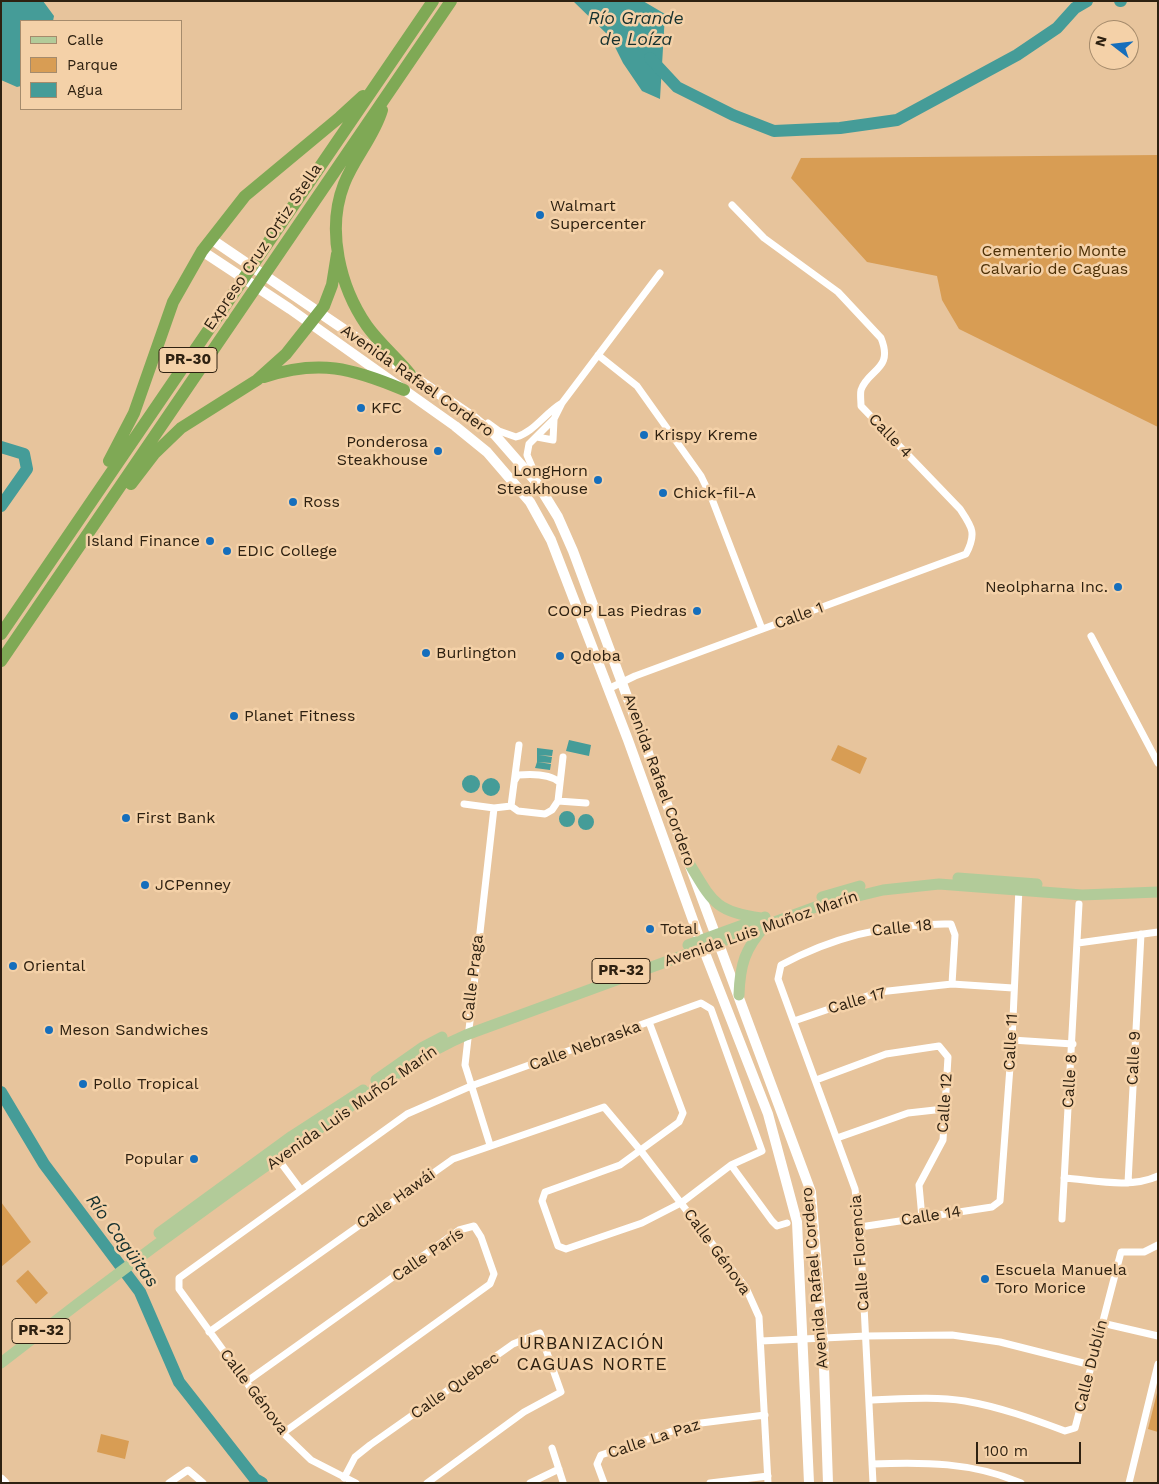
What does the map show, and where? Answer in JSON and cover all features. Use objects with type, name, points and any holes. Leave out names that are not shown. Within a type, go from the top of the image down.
[{"type":"highway","name":"Expreso Cruz Ortiz Stella","points":[[1,634],[433,1]]},
{"type":"highway","name":"Expreso Cruz Ortiz Stella","points":[[1,660],[451,1]]},
{"type":"highway","points":[[87,508],[102,472],[117,449],[134,413],[173,302],[202,251],[245,196],[375,87]]},
{"type":"highway","points":[[98,518],[126,491],[166,441],[198,416],[257,380],[286,354],[318,313],[332,284],[337,254],[336,230],[339,198],[351,168],[378,122],[387,94]]},
{"type":"highway","points":[[337,254],[348,288],[367,325],[410,374]]},
{"type":"highway","points":[[257,380],[300,368],[320,366],[359,372],[404,390]]},
{"type":"main road","name":"Avenida Rafael Cordero","points":[[211,238],[478,421],[495,435],[533,479],[558,517],[623,681],[811,1192],[823,1338],[828,1483]]},
{"type":"main road","name":"Avenida Rafael Cordero","points":[[202,251],[280,302],[404,390],[487,452],[530,502],[551,540],[608,689],[701,944],[768,1114],[797,1222],[809,1483]]},
{"type":"main road","points":[[689,864],[709,896],[721,908],[764,921],[748,948],[740,976],[739,995]]},
{"type":"main road","name":"Avenida Luis Muñoz Marín","points":[[1,1354],[275,1154],[423,1056],[467,1031],[764,921],[840,899],[897,887],[939,884],[1106,888],[1158,885]]},
{"type":"main road","name":"Avenida Luis Muñoz Marín","points":[[1019,886],[1082,895],[1158,892]]},
{"type":"main road","name":"Avenida Luis Muñoz Marín","points":[[1,1363],[79,1297]]},
{"type":"street","name":"Calle 4","points":[[732,204],[764,238],[838,292],[881,338],[885,348],[883,362],[861,390],[861,406],[960,509],[972,528]]},
{"type":"street","points":[[533,479],[527,455],[529,444],[554,419],[562,403],[660,273]]},
{"type":"street","points":[[598,355],[637,386],[701,476],[712,498],[762,629]]},
{"type":"street","points":[[478,421],[516,437],[532,429],[550,410],[562,403]]},
{"type":"street","points":[[536,437],[553,440],[554,419]]},
{"type":"street","name":"Calle 1","points":[[608,689],[623,681],[966,554],[972,542],[972,528]]},
{"type":"street","points":[[1091,636],[1158,763]]},
{"type":"street","points":[[510,806],[519,744]]},
{"type":"street","points":[[464,804],[494,808],[510,806],[518,811],[545,814],[552,810],[558,801],[563,757]]},
{"type":"street","points":[[514,780],[518,775],[525,774],[554,778],[559,782]]},
{"type":"street","points":[[558,801],[586,803]]},
{"type":"street","name":"Calle Praga","points":[[490,1145],[465,1065],[467,1031],[494,808]]},
{"type":"street","name":"Calle 11","points":[[1000,1202],[1012,1040],[1019,886]]},
{"type":"street","name":"Calle 8","points":[[1062,1219],[1073,1044],[1079,904]]},
{"type":"street","name":"Calle 18","points":[[797,957],[863,932],[919,923],[951,924],[955,935],[952,984]]},
{"type":"street","points":[[1078,943],[1158,932]]},
{"type":"street","name":"Calle 9","points":[[1128,1182],[1141,934]]},
{"type":"street","name":"Calle Florencia","points":[[797,957],[781,965],[778,979],[855,1189],[860,1227],[873,1483]]},
{"type":"street","name":"Calle 17","points":[[794,1021],[879,992],[952,984],[1013,988]]},
{"type":"street","name":"Calle Nebraska","points":[[179,1278],[407,1114],[471,1086],[701,1003],[711,1010],[762,1151],[731,1165]]},
{"type":"street","points":[[649,1022],[683,1114],[678,1122],[620,1165],[545,1192],[542,1201],[558,1246],[566,1249],[642,1223],[680,1203],[731,1165],[777,1226],[787,1223]]},
{"type":"street","points":[[1012,1040],[1073,1044]]},
{"type":"street","name":"Calle 12","points":[[816,1080],[886,1054],[940,1046],[948,1057],[943,1140],[918,1185],[922,1218]]},
{"type":"street","name":"Calle Génova","points":[[604,1107],[641,1151],[746,1288],[759,1317],[768,1480]]},
{"type":"street","name":"Calle Hawái","points":[[209,1332],[453,1159],[604,1107]]},
{"type":"street","points":[[837,1138],[908,1113],[944,1109]]},
{"type":"street","points":[[275,1154],[301,1190]]},
{"type":"street","points":[[1064,1178],[1128,1182],[1147,1181],[1158,1176]]},
{"type":"street","name":"Calle 14","points":[[860,1227],[992,1207],[1000,1202]]},
{"type":"street","name":"Calle París","points":[[246,1382],[459,1230],[474,1226],[481,1237],[494,1274],[490,1284],[283,1433]]},
{"type":"street","name":"Calle Dublín","points":[[869,1400],[919,1398],[965,1401],[1020,1414],[1065,1431],[1075,1428],[1121,1252],[1144,1252],[1158,1245]]},
{"type":"street","name":"Calle Génova","points":[[179,1278],[179,1289],[283,1433],[311,1460],[356,1483]]},
{"type":"street","points":[[1102,1323],[1158,1336]]},
{"type":"street","name":"Calle Quebec","points":[[344,1478],[355,1457],[370,1445],[513,1344],[540,1333],[562,1392],[524,1412],[428,1483]]},
{"type":"street","points":[[761,1341],[866,1336],[952,1335],[1000,1342],[1091,1365]]},
{"type":"street","points":[[1129,1483],[1158,1364]]},
{"type":"street","name":"Calle La Paz","points":[[604,1483],[597,1464],[602,1455],[693,1424],[765,1415]]},
{"type":"street","points":[[552,1448],[563,1482]]},
{"type":"street","points":[[872,1464],[925,1462],[969,1467],[1021,1483]]},
{"type":"street","points":[[530,1483],[559,1469]]},
{"type":"street","points":[[169,1483],[188,1470],[203,1483]]},
{"type":"street","points":[[1,1479],[5,1483]]},
{"type":"street","points":[[710,1483],[768,1480]]},
{"type":"green space","name":"Cementerio Monte Calvario de Caguas","points":[[1158,155],[1158,427],[959,329],[942,300],[937,276],[867,262],[791,178],[801,158]]},
{"type":"green space","points":[[838,745],[867,758],[860,774],[831,760]]},
{"type":"green space","points":[[1,1202],[31,1242],[1,1267]]},
{"type":"green space","points":[[28,1270],[48,1293],[36,1304],[16,1281]]},
{"type":"green space","points":[[1158,1389],[1158,1432],[1148,1429]]},
{"type":"green space","points":[[101,1434],[129,1441],[125,1459],[97,1452]]},
{"type":"water","points":[[1,1],[43,1],[54,16],[53,20],[20,20],[20,86],[17,87],[1,80]]},
{"type":"water","name":"Río Grande de Loíza","points":[[573,1],[643,1],[665,14],[660,99],[642,91],[623,63],[610,37]]},
{"type":"water","points":[[569,740],[591,745],[589,756],[566,751]]},
{"type":"water","points":[[537,748],[553,750],[552,756],[539,755],[552,757],[551,763],[538,762],[551,764],[550,770],[535,768]]},
{"type":"water","points":[[467,775],[475,775],[480,780],[478,791],[467,793],[462,788],[462,780]]},
{"type":"water","points":[[491,778],[497,781],[500,787],[497,793],[491,796],[485,793],[482,787],[485,781]]},
{"type":"water","points":[[564,811],[570,811],[575,816],[573,825],[564,827],[559,822],[559,816]]},
{"type":"water","points":[[586,814],[592,816],[594,822],[592,828],[586,830],[580,828],[578,822],[580,816]]},
{"type":"waterway","name":"Río Grande de Loíza","points":[[650,58],[677,87],[733,115],[774,131],[840,128],[897,120],[1017,55],[1057,28],[1075,8],[1087,1]]},
{"type":"waterway","name":"Río Cagüitas","points":[[1,447],[24,454],[27,469],[1,506]]},
{"type":"waterway","name":"Río Cagüitas","points":[[1,1092],[44,1164],[140,1292],[179,1382],[255,1479],[262,1483]]},
{"type":"place","name":"Walmart Supercenter","points":[[540,215]]},
{"type":"place","name":"KFC","points":[[361,408]]},
{"type":"place","name":"Krispy Kreme","points":[[644,435]]},
{"type":"place","name":"Ponderosa Steakhouse","points":[[438,451]]},
{"type":"place","name":"LongHorn Steakhouse","points":[[598,480]]},
{"type":"place","name":"Chick-fil-A","points":[[663,493]]},
{"type":"place","name":"Ross","points":[[293,502]]},
{"type":"place","name":"Island Finance","points":[[210,541]]},
{"type":"place","name":"EDIC College","points":[[227,551]]},
{"type":"place","name":"Neolpharna Inc.","points":[[1118,587]]},
{"type":"place","name":"COOP Las Piedras","points":[[697,611]]},
{"type":"place","name":"Burlington","points":[[426,653]]},
{"type":"place","name":"Qdoba","points":[[560,656]]},
{"type":"place","name":"Planet Fitness","points":[[234,716]]},
{"type":"place","name":"First Bank","points":[[126,818]]},
{"type":"place","name":"JCPenney","points":[[145,885]]},
{"type":"place","name":"Total","points":[[650,929]]},
{"type":"place","name":"Oriental","points":[[13,966]]},
{"type":"place","name":"Meson Sandwiches","points":[[49,1030]]},
{"type":"place","name":"Pollo Tropical","points":[[83,1084]]},
{"type":"place","name":"Popular","points":[[194,1159]]},
{"type":"place","name":"Escuela Manuela Toro Morice","points":[[985,1279]]},
{"type":"district","name":"URBANIZACIÓN CAGUAS NORTE","points":[[592,1354]]}]
